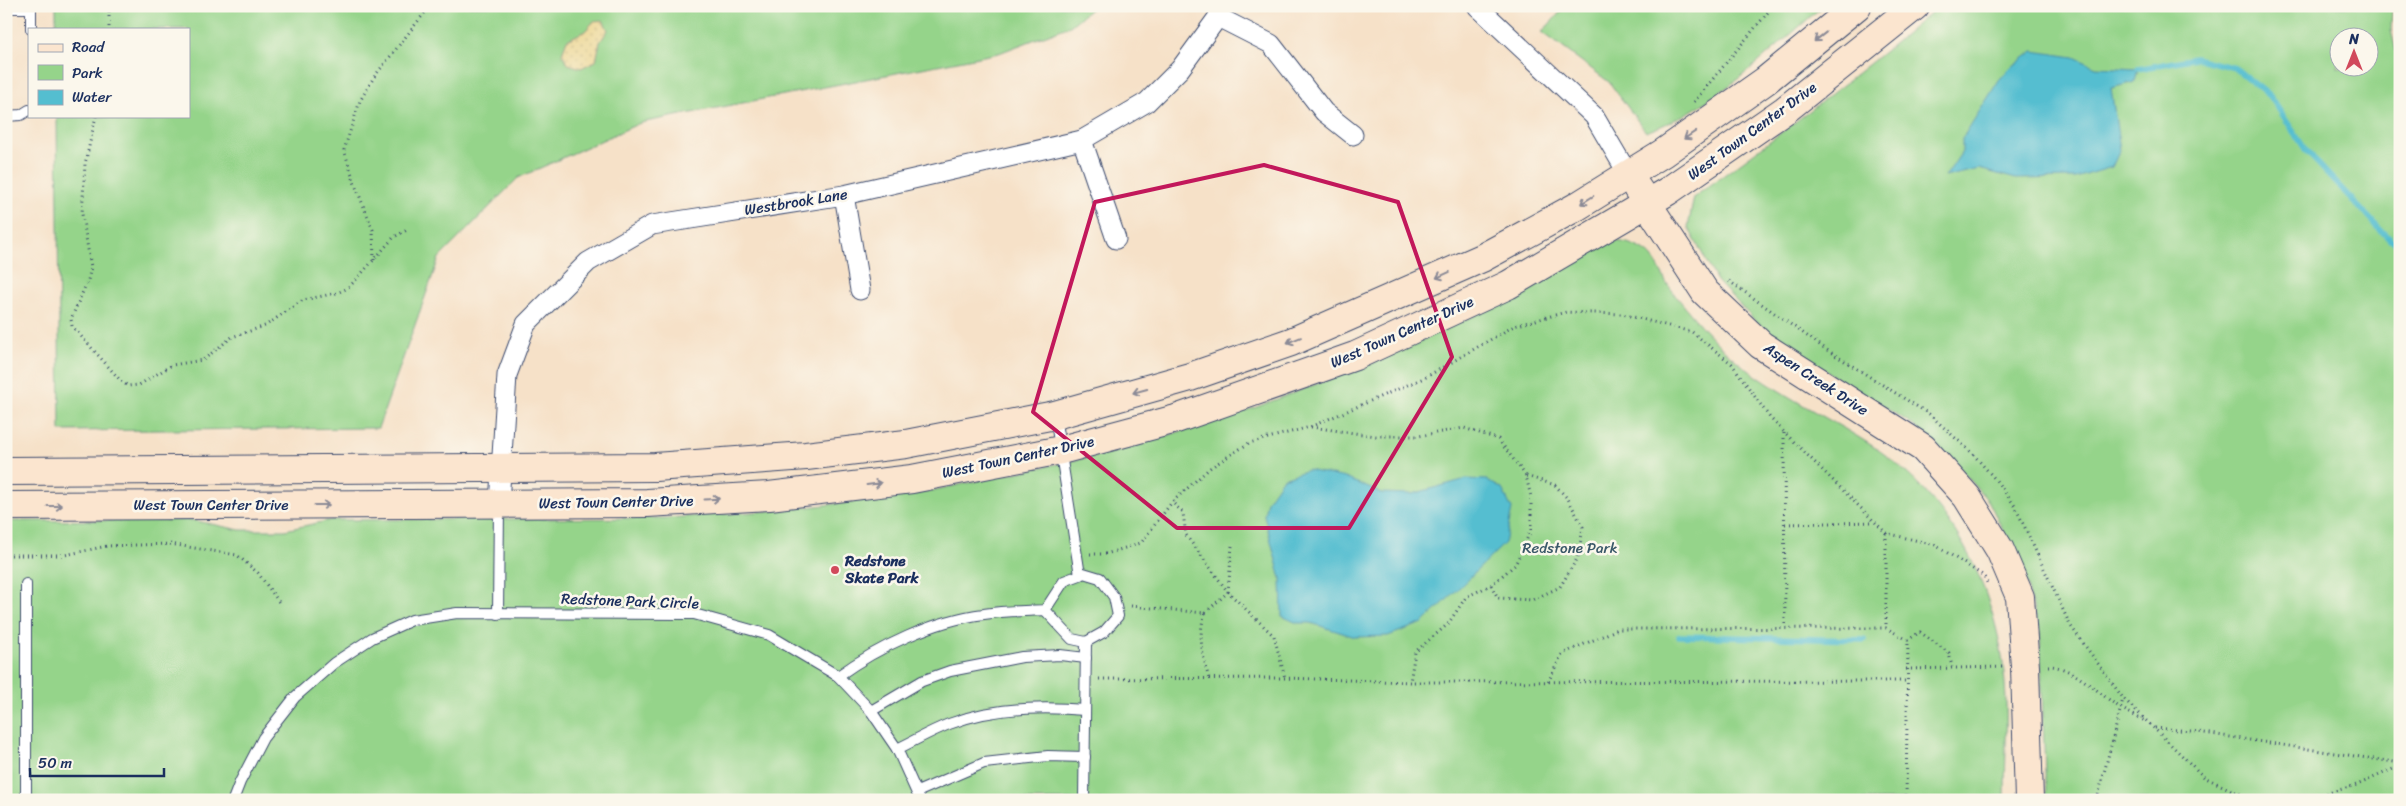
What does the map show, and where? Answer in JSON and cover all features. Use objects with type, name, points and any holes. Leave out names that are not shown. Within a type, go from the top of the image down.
[{"type":"street","name":"Aspen Creek Drive","points":[[1477,6],[1594,116],[1628,174],[1705,292],[1761,345],[1923,448],[1967,497],[2000,550],[2020,598],[2026,667],[2029,800]]},
{"type":"street","points":[[6,471],[656,467],[806,456],[906,444],[1055,415],[1190,377],[1291,342],[1482,258],[1576,207],[1732,105],[1857,6]]},
{"type":"street","name":"West Town Center Drive","points":[[6,506],[647,503],[769,496],[912,479],[1060,450],[1176,419],[1355,356],[1508,285],[1647,203],[1785,110],[1914,6]]},
{"type":"street","points":[[1219,12],[1271,44],[1324,112],[1353,134]]},
{"type":"street","name":"Westbrook Lane","points":[[499,504],[507,374],[526,324],[588,262],[652,225],[844,195],[1082,140],[1147,102],[1180,69],[1219,12]]},
{"type":"street","points":[[1082,140],[1116,240]]},
{"type":"street","points":[[844,195],[860,290]]},
{"type":"lane","points":[[6,8],[30,7],[31,28]]},
{"type":"lane","points":[[6,116],[21,116],[28,111]]},
{"type":"lane","points":[[1045,610],[1064,581],[1080,575],[1055,415]]},
{"type":"lane","points":[[498,614],[499,504]]},
{"type":"lane","points":[[1045,610],[1072,639],[1086,642],[1104,632],[1118,616],[1114,597],[1100,578],[1080,572]]},
{"type":"lane","points":[[26,584],[26,800]]},
{"type":"lane","points":[[838,676],[864,657],[941,624],[983,614],[1045,610]]},
{"type":"lane","name":"Redstone Park Circle","points":[[233,800],[240,782],[263,738],[296,697],[334,663],[372,638],[412,620],[456,613],[694,614],[769,635],[838,676],[871,711],[897,749],[918,796]]},
{"type":"lane","points":[[1084,800],[1086,642]]},
{"type":"lane","points":[[871,711],[922,681],[950,671],[1022,656],[1060,655],[1086,658]]},
{"type":"lane","points":[[897,749],[948,724],[980,714],[1051,707],[1085,710]]},
{"type":"lane","points":[[918,796],[984,763],[1048,756],[1084,757]]},
{"type":"path","points":[[109,6],[109,28]]},
{"type":"path","points":[[374,260],[373,230],[344,150],[360,100],[374,77],[430,6]]},
{"type":"path","points":[[1689,108],[1773,6]]},
{"type":"path","points":[[96,118],[85,164],[82,214],[91,267],[88,280],[71,319],[72,326],[121,381],[128,386],[139,385],[172,365],[203,360],[232,337],[264,326],[303,300],[337,293],[346,289],[356,281],[394,237],[407,230]]},
{"type":"path","points":[[1076,553],[1106,554],[1141,543],[1172,502],[1210,468],[1249,443],[1310,427],[1426,377],[1514,326],[1566,312],[1622,314],[1692,332],[1732,364],[1770,418],[1886,532],[1935,545],[1984,576],[1991,590]]},
{"type":"path","points":[[1310,427],[1376,436],[1419,436],[1464,428],[1498,439],[1526,476],[1531,497],[1531,530],[1515,565],[1491,585],[1466,597],[1448,624],[1415,652],[1410,682]]},
{"type":"path","points":[[1784,433],[1785,628]]},
{"type":"path","points":[[1491,585],[1498,598],[1532,600],[1560,587],[1578,557],[1583,527],[1568,499],[1555,484],[1526,476]]},
{"type":"path","points":[[1172,502],[1183,513],[1186,535],[1228,592],[1274,636],[1285,678]]},
{"type":"path","points":[[1785,524],[1875,522]]},
{"type":"path","points":[[1886,532],[1886,628]]},
{"type":"path","points":[[6,555],[65,555],[107,546],[170,544],[237,555],[258,573],[281,605]]},
{"type":"path","points":[[1209,679],[1202,651],[1201,626],[1206,613],[1228,592],[1232,546]]},
{"type":"path","points":[[1131,606],[1206,613]]},
{"type":"path","points":[[1548,682],[1562,654],[1618,629],[1886,628],[1908,640]]},
{"type":"path","points":[[1908,640],[1920,632],[1949,653],[1952,667]]},
{"type":"path","points":[[1906,800],[1908,640]]},
{"type":"path","points":[[2006,659],[2008,668]]},
{"type":"path","points":[[1099,679],[1285,678],[1410,682],[1906,681]]},
{"type":"path","points":[[2098,800],[2123,698]]},
{"type":"path","points":[[2154,728],[2191,731],[2400,764]]},
{"type":"path","points":[[2302,800],[2357,785],[2400,764]]},
{"type":"highlighted area","points":[[1264,165],[1398,202],[1452,357],[1349,528],[1177,528],[1033,412],[1095,202]]},
{"type":"green space","points":[[56,6],[1094,6],[1070,26],[999,53],[640,123],[518,178],[439,258],[378,428],[60,431],[57,118],[190,118],[190,28],[56,28]]},
{"type":"green space","points":[[1566,6],[1823,6],[1761,60],[1718,94],[1671,121],[1646,132],[1609,82],[1542,32]]},
{"type":"green space","points":[[1939,6],[2392,6],[2391,30],[2400,68],[2400,800],[2046,800],[2040,632],[2023,571],[1989,502],[1955,462],[1909,422],[1813,363],[1756,322],[1717,281],[1688,227],[1694,197],[1757,151],[1879,56]]},
{"type":"green space","name":"Redstone Park","points":[[1613,241],[1636,246],[1651,256],[1668,285],[1687,310],[1722,348],[1739,363],[1776,389],[1874,447],[1900,467],[1923,489],[1944,514],[1976,571],[1988,601],[1997,632],[2003,664],[2006,697],[2005,800],[6,800],[6,521],[192,520],[240,530],[285,530],[331,520],[667,518],[782,510],[911,495],[1118,451],[1251,409],[1372,363],[1493,307]]},
{"type":"sand","points":[[603,20],[608,30],[600,42],[596,61],[581,68],[568,64],[562,53],[567,40],[585,31],[594,21]]},
{"type":"water","points":[[2033,51],[2074,57],[2096,67],[2138,69],[2135,82],[2111,88],[2120,150],[2112,167],[2076,178],[2016,179],[1979,169],[1945,177],[1962,152],[1962,139],[1999,80],[2009,69]]},
{"type":"water","points":[[1308,470],[1345,478],[1381,493],[1412,494],[1466,479],[1487,480],[1502,489],[1512,509],[1505,543],[1423,623],[1388,636],[1355,637],[1311,623],[1297,623],[1282,616],[1281,579],[1264,515],[1267,501],[1283,478]]},
{"type":"waterway","points":[[2138,69],[2195,58],[2235,68],[2270,96],[2307,152],[2390,240],[2400,245]]},
{"type":"waterway","points":[[1679,636],[1864,640]]},
{"type":"place","name":"Redstone Skate Park","points":[[835,570]]}]
